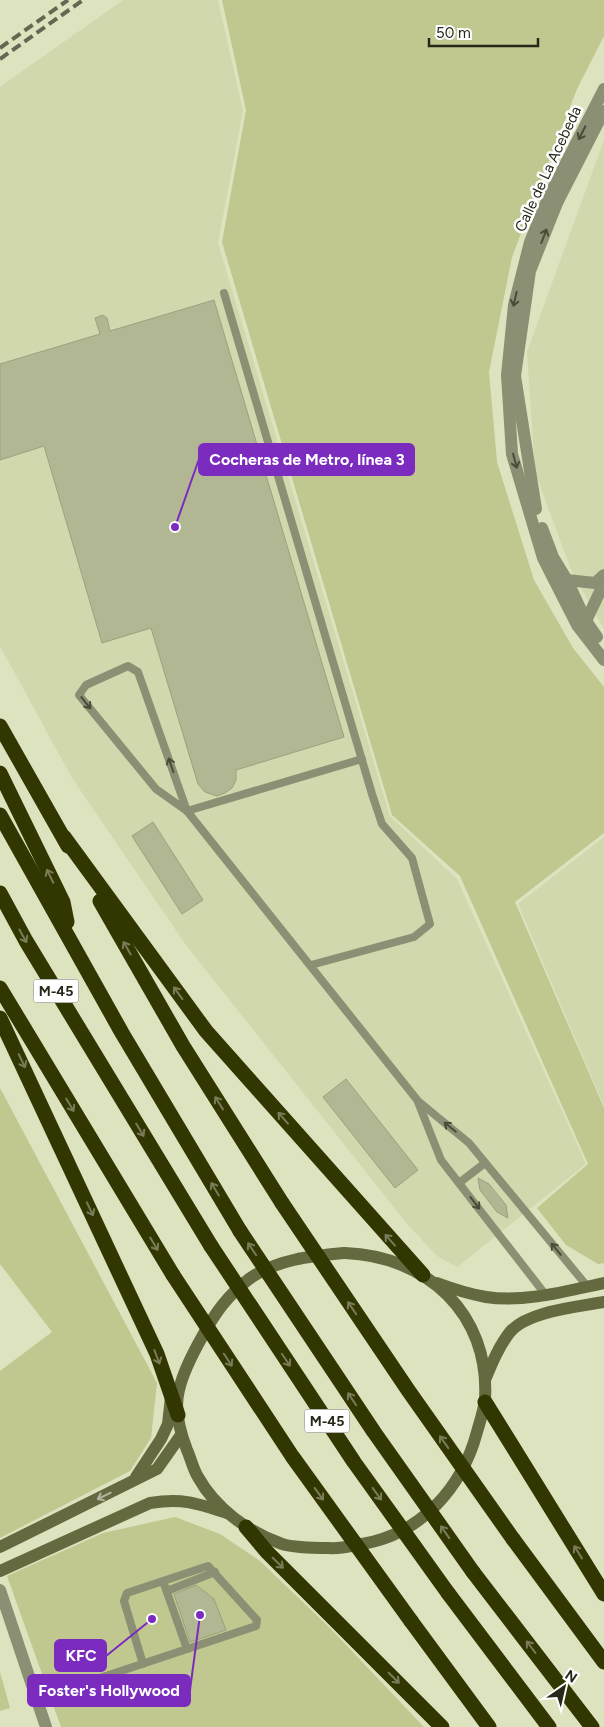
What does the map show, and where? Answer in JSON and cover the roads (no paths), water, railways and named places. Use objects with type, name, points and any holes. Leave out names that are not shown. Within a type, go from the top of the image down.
[{"type":"highway","points":[[0,726],[183,1046],[282,1204],[408,1390],[604,1662]]},
{"type":"highway","points":[[0,773],[63,902],[71,938]]},
{"type":"highway","name":"M-45","points":[[0,814],[71,938],[122,1033],[240,1231],[374,1432],[473,1572],[592,1727]]},
{"type":"highway","points":[[64,837],[206,1031],[428,1278]]},
{"type":"highway","name":"M-45","points":[[0,893],[36,957],[211,1246],[354,1462],[448,1593],[549,1727]]},
{"type":"highway","points":[[0,988],[173,1275],[292,1456],[489,1727]]},
{"type":"highway","points":[[0,1018],[157,1354],[178,1416]]},
{"type":"highway","points":[[485,1402],[604,1594]]},
{"type":"highway","points":[[246,1527],[266,1552],[442,1727]]},
{"type":"highway","points":[[455,1682],[500,1727]]},
{"type":"main road","points":[[428,1278],[456,1304],[471,1326],[480,1349],[485,1380],[485,1402],[471,1456],[449,1493],[417,1523],[382,1540],[332,1549],[283,1545],[246,1527],[227,1513],[198,1477],[181,1435],[178,1416],[178,1391],[193,1353],[218,1308],[250,1278],[292,1259],[345,1253],[382,1257],[410,1268],[428,1278],[487,1297],[546,1294],[604,1283]]},
{"type":"main road","points":[[485,1380],[502,1343],[518,1325],[541,1315],[604,1302]]},
{"type":"main road","points":[[132,1482],[165,1432],[168,1424],[171,1394]]},
{"type":"main road","points":[[0,1547],[157,1469],[181,1435]]},
{"type":"main road","points":[[0,1571],[150,1502],[174,1499],[227,1513]]},
{"type":"street","name":"Calle de La Acebeda","points":[[604,89],[548,198],[530,242],[514,305],[507,375],[512,454],[543,558],[577,625],[604,660]]},
{"type":"street","name":"Calle de La Acebeda","points":[[604,111],[557,203],[530,271],[515,376],[536,513],[553,557],[567,580],[586,621],[604,647]]},
{"type":"street","points":[[567,580],[595,583],[604,575]]},
{"type":"street","points":[[586,621],[604,583]]},
{"type":"street","points":[[0,1590],[46,1727]]},
{"type":"lane","points":[[224,293],[382,824],[412,858],[430,924],[414,937],[311,965]]},
{"type":"lane","points":[[187,811],[138,672],[128,666],[86,685],[79,695],[156,790],[187,811],[418,1101],[469,1143],[587,1286]]},
{"type":"lane","points":[[187,811],[362,759]]},
{"type":"lane","points":[[418,1101],[441,1160],[546,1294]]},
{"type":"lane","points":[[460,1183],[486,1163]]},
{"type":"lane","points":[[37,1699],[143,1664],[188,1649],[256,1626],[258,1623],[215,1572],[205,1565],[127,1593],[124,1596],[143,1664]]},
{"type":"lane","points":[[167,1591],[215,1572]]},
{"type":"lane","points":[[163,1580],[188,1649]]},
{"type":"railway","points":[[0,48],[68,0]]},
{"type":"railway","points":[[0,59],[83,0]]},
{"type":"place","name":"Cocheras de Metro, línea 3","points":[[175,527]]},
{"type":"place","name":"Foster's Hollywood","points":[[200,1615]]},
{"type":"place","name":"KFC","points":[[152,1619]]}]
